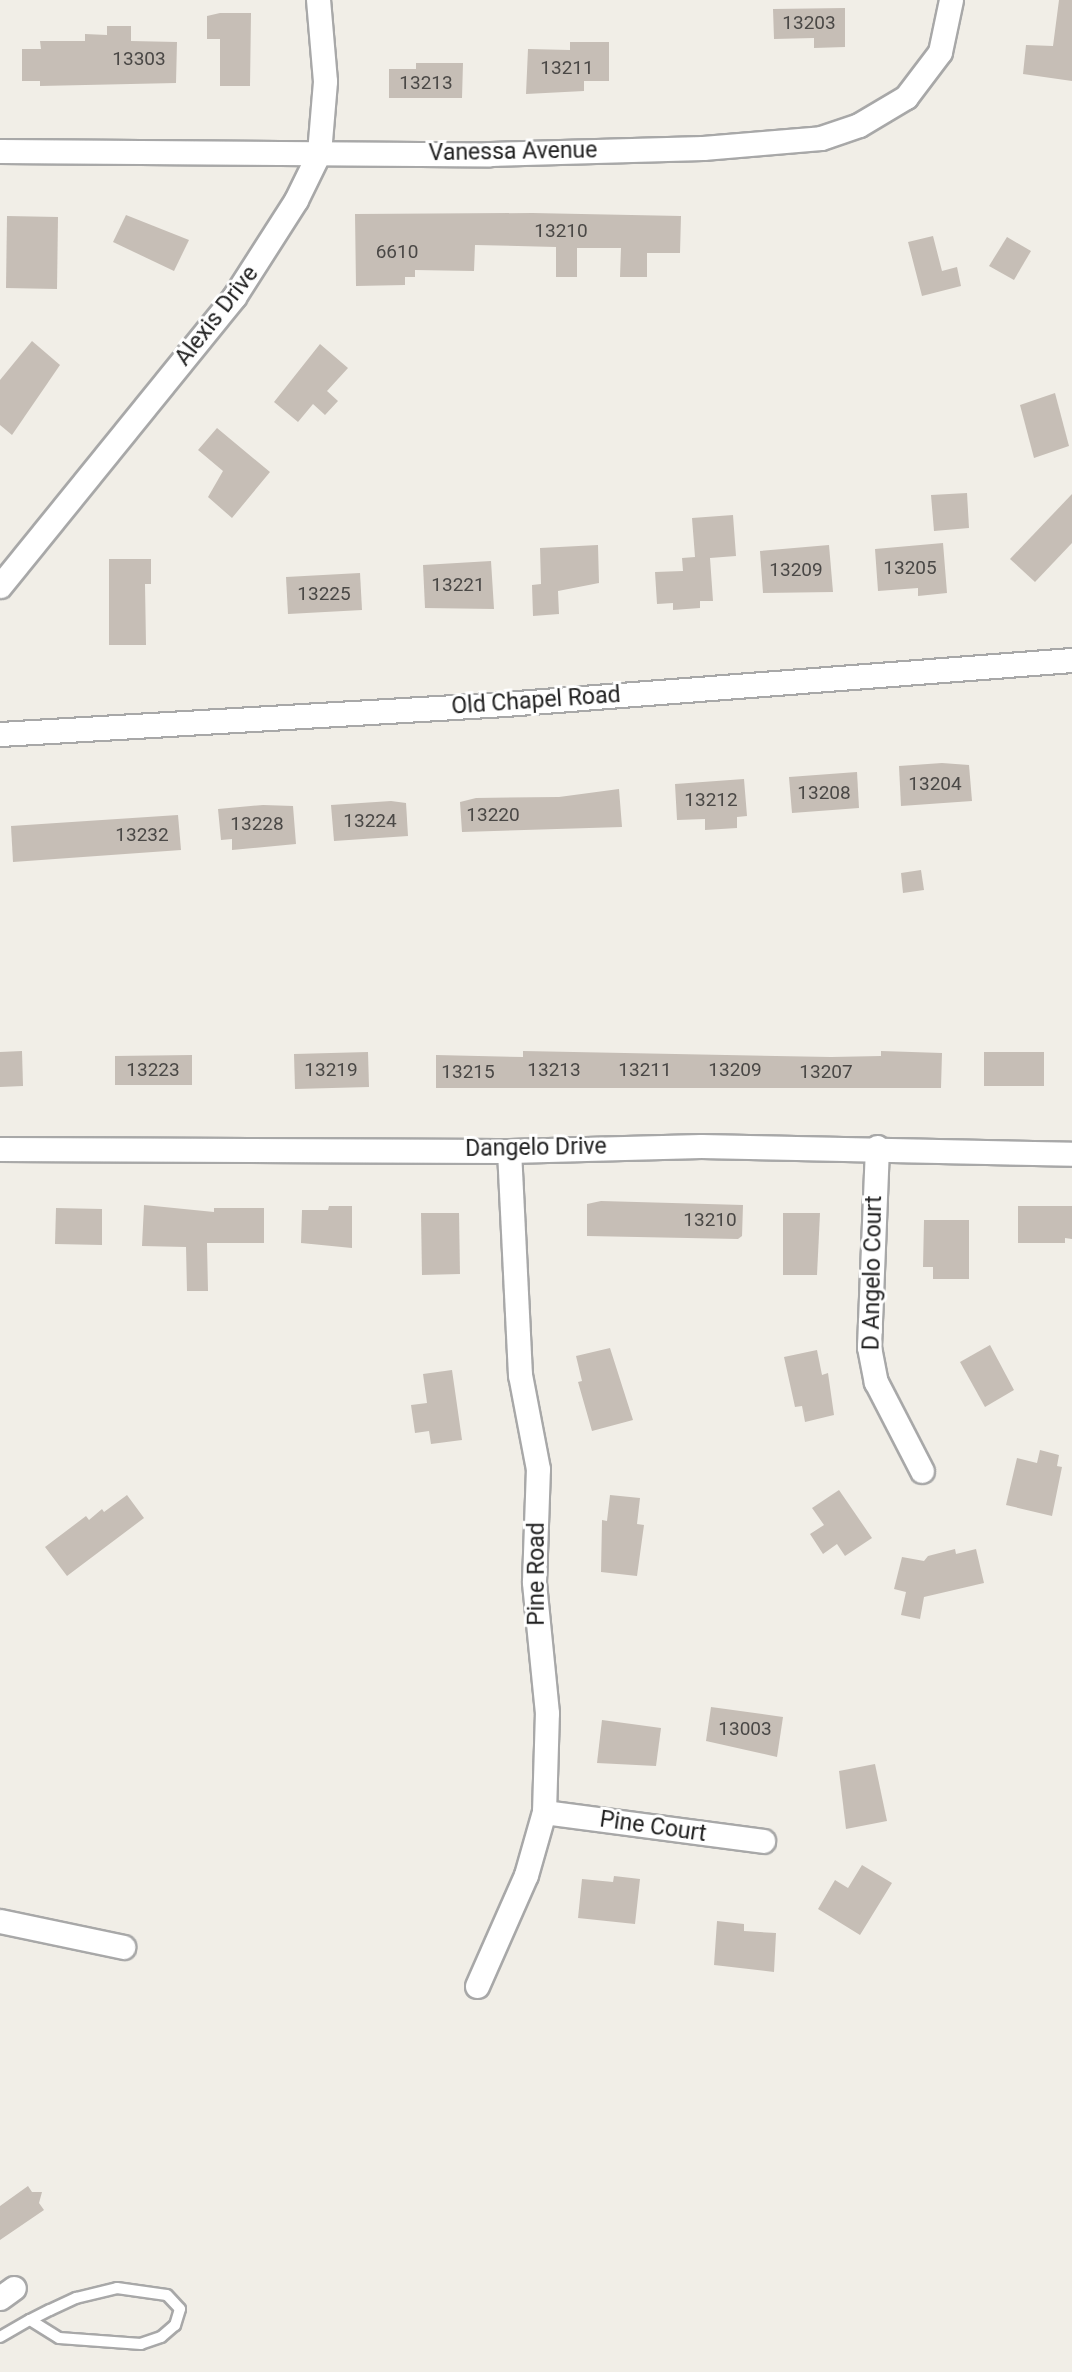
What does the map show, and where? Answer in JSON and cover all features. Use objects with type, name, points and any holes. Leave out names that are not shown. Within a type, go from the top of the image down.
[{"type":"street","name":"Alexis Drive","points":[[0,586],[234,297],[267,250],[319,153],[325,81],[318,0]]},
{"type":"street","name":"Vanessa Avenue","points":[[0,151],[319,153],[703,148],[821,138],[859,125],[906,97],[940,52],[951,0]]},
{"type":"street","name":"Old Chapel Road","points":[[0,734],[505,704],[1072,660]]},
{"type":"street","name":"Dangelo Drive","points":[[0,1149],[509,1151],[557,1146],[877,1147],[1072,1154]]},
{"type":"street","name":"D Angelo Court","points":[[877,1147],[869,1347],[876,1382],[922,1471]]},
{"type":"street","name":"Pine Road","points":[[477,1986],[526,1875],[544,1812],[547,1713],[534,1583],[538,1469],[520,1375],[509,1151]]},
{"type":"street","name":"Pine Court","points":[[544,1812],[763,1840]]},
{"type":"street","points":[[0,1921],[123,1947]]},
{"type":"lane","points":[[0,2337],[30,2320],[76,2298],[117,2288],[167,2295],[180,2309],[175,2325],[161,2337],[141,2344],[58,2338],[30,2320]]},
{"type":"building","points":[[1059,0],[1072,0],[1072,81],[1023,74],[1026,45],[1053,46]]},
{"type":"building","points":[[845,8],[845,47],[814,48],[814,38],[774,39],[773,9]]},
{"type":"building","points":[[220,13],[251,13],[250,86],[220,86],[220,39],[207,39],[207,16]]},
{"type":"building","points":[[107,26],[131,26],[131,41],[177,42],[176,83],[40,86],[40,81],[22,81],[22,49],[41,49],[40,41],[85,41],[85,34],[107,35]]},
{"type":"building","points":[[570,42],[609,42],[609,81],[584,81],[584,91],[526,94],[528,49],[570,50]]},
{"type":"building","points":[[416,63],[463,63],[462,98],[389,98],[389,69],[416,69]]},
{"type":"building","points":[[355,214],[681,216],[680,253],[647,253],[647,277],[620,277],[621,248],[577,248],[577,277],[556,277],[556,247],[475,245],[474,271],[415,270],[415,277],[405,277],[405,285],[356,286]]},
{"type":"building","points":[[126,215],[189,240],[174,271],[113,242]]},
{"type":"building","points":[[7,216],[58,217],[57,289],[6,288]]},
{"type":"building","points":[[933,236],[942,271],[957,267],[961,286],[922,296],[908,242]]},
{"type":"building","points":[[1007,237],[1031,251],[1014,280],[989,266]]},
{"type":"building","points":[[32,341],[60,365],[12,435],[0,425],[0,380]]},
{"type":"building","points":[[320,344],[348,368],[327,391],[338,401],[325,415],[313,404],[298,422],[274,402]]},
{"type":"building","points":[[1055,393],[1069,446],[1034,458],[1020,405]]},
{"type":"building","points":[[217,428],[270,472],[232,518],[208,497],[223,471],[198,450]]},
{"type":"building","points":[[967,493],[969,528],[934,531],[931,495]]},
{"type":"building","points":[[1072,494],[1072,543],[1035,582],[1010,559]]},
{"type":"building","points":[[733,515],[736,556],[710,558],[713,601],[700,601],[700,608],[673,610],[673,603],[657,604],[655,572],[683,571],[682,558],[695,557],[692,518]]},
{"type":"building","points":[[943,543],[947,593],[918,596],[918,588],[878,591],[875,549]]},
{"type":"building","points":[[598,545],[599,583],[558,591],[559,614],[533,616],[532,585],[541,584],[540,548]]},
{"type":"building","points":[[829,545],[833,592],[763,593],[760,551]]},
{"type":"building","points":[[109,559],[151,559],[151,584],[145,584],[146,645],[109,645]]},
{"type":"building","points":[[491,561],[494,609],[425,608],[423,565]]},
{"type":"building","points":[[360,573],[362,610],[288,614],[286,577]]},
{"type":"building","points":[[942,763],[969,765],[972,801],[901,806],[899,766]]},
{"type":"building","points":[[857,772],[859,808],[792,813],[789,777]]},
{"type":"building","points":[[744,779],[747,816],[737,817],[737,828],[705,830],[705,819],[677,820],[675,784]]},
{"type":"building","points":[[619,789],[622,827],[462,832],[460,802],[476,798],[559,797]]},
{"type":"building","points":[[391,801],[406,803],[408,836],[334,841],[331,805]]},
{"type":"building","points":[[263,805],[293,806],[296,844],[232,850],[232,839],[221,840],[218,809]]},
{"type":"building","points":[[178,815],[181,850],[13,862],[11,826]]},
{"type":"building","points":[[921,870],[924,890],[903,893],[901,873]]},
{"type":"building","points":[[22,1051],[23,1086],[0,1087],[0,1052]]},
{"type":"building","points":[[523,1051],[831,1057],[881,1056],[881,1051],[942,1053],[941,1088],[436,1088],[436,1055],[523,1057]]},
{"type":"building","points":[[368,1052],[369,1087],[295,1089],[294,1054]]},
{"type":"building","points":[[984,1052],[1044,1052],[1044,1086],[984,1086]]},
{"type":"building","points":[[192,1055],[192,1085],[115,1085],[115,1056]]},
{"type":"building","points":[[601,1201],[743,1205],[742,1236],[738,1239],[587,1236],[587,1204]]},
{"type":"building","points":[[144,1205],[214,1212],[214,1208],[264,1208],[264,1243],[207,1243],[208,1291],[187,1291],[186,1247],[142,1246]]},
{"type":"building","points":[[329,1206],[352,1206],[352,1248],[301,1243],[302,1210],[328,1210]]},
{"type":"building","points":[[1018,1206],[1072,1206],[1072,1239],[1065,1238],[1065,1243],[1018,1243]]},
{"type":"building","points":[[56,1208],[102,1209],[102,1245],[55,1244]]},
{"type":"building","points":[[421,1213],[459,1213],[460,1274],[422,1275]]},
{"type":"building","points":[[783,1213],[820,1213],[817,1275],[783,1275]]},
{"type":"building","points":[[924,1220],[969,1220],[969,1279],[933,1279],[933,1267],[923,1267]]},
{"type":"building","points":[[990,1345],[1014,1390],[985,1407],[960,1362]]},
{"type":"building","points":[[610,1348],[633,1420],[592,1431],[578,1382],[582,1381],[576,1356]]},
{"type":"building","points":[[817,1350],[822,1375],[828,1373],[834,1415],[805,1422],[802,1406],[795,1407],[784,1357]]},
{"type":"building","points":[[452,1370],[462,1440],[431,1444],[429,1431],[415,1433],[411,1405],[427,1403],[423,1374]]},
{"type":"building","points":[[1040,1450],[1059,1455],[1057,1466],[1062,1467],[1052,1516],[1006,1505],[1017,1458],[1037,1463]]},
{"type":"building","points":[[839,1490],[872,1538],[845,1556],[837,1544],[823,1554],[810,1534],[824,1525],[812,1508]]},
{"type":"building","points":[[127,1495],[144,1518],[67,1576],[45,1547],[86,1516],[89,1520]]},
{"type":"building","points":[[610,1495],[640,1498],[637,1524],[644,1525],[637,1576],[601,1572],[602,1520],[607,1521]]},
{"type":"building","points":[[955,1549],[956,1554],[976,1549],[984,1583],[924,1597],[920,1619],[901,1615],[906,1592],[894,1589],[902,1557],[924,1561],[928,1556]]},
{"type":"building","points":[[711,1707],[783,1717],[777,1757],[706,1741]]},
{"type":"building","points":[[602,1720],[661,1728],[656,1766],[597,1763]]},
{"type":"building","points":[[875,1764],[887,1821],[846,1829],[839,1771]]},
{"type":"building","points":[[862,1865],[892,1883],[860,1935],[818,1909],[835,1880],[848,1888]]},
{"type":"building","points":[[614,1876],[640,1879],[635,1924],[578,1918],[582,1879],[613,1882]]},
{"type":"building","points":[[717,1921],[744,1924],[744,1931],[776,1933],[774,1972],[714,1965]]},
{"type":"building","points":[[28,2186],[32,2192],[42,2192],[39,2203],[44,2210],[0,2240],[0,2206]]}]
